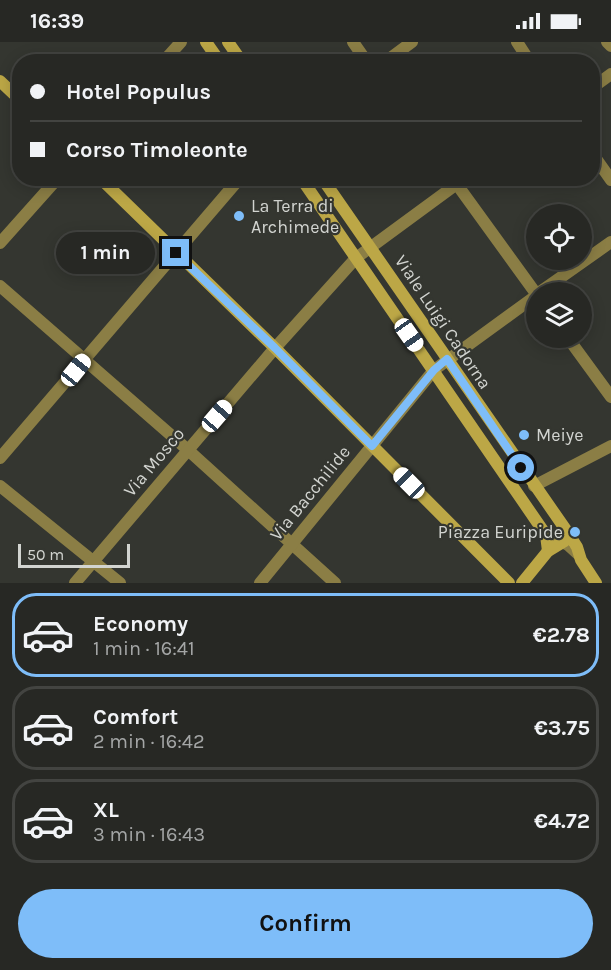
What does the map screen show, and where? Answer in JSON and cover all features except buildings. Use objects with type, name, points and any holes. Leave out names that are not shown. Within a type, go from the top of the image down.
[{"type":"main road","points":[[0,81],[12,92]]},
{"type":"main road","points":[[108,186],[275,348],[509,583]]},
{"type":"main road","name":"Viale Luigi Cadorna","points":[[306,186],[546,535]]},
{"type":"main road","name":"Viale Luigi Cadorna","points":[[328,186],[534,486],[565,540],[577,547],[580,560],[596,583]]},
{"type":"main road","points":[[546,535],[548,551]]},
{"type":"main road","points":[[522,583],[548,551],[565,540]]},
{"type":"street","points":[[170,54],[181,42]]},
{"type":"street","points":[[396,54],[412,42]]},
{"type":"street","points":[[608,42],[611,46]]},
{"type":"street","points":[[600,164],[611,180]]},
{"type":"street","points":[[0,243],[51,186]]},
{"type":"street","points":[[0,458],[233,186]]},
{"type":"street","name":"Via Mosco","points":[[75,583],[275,348],[356,258],[451,186]]},
{"type":"street","points":[[462,186],[530,282]]},
{"type":"street","name":"Via Bacchilide","points":[[555,282],[611,242]]},
{"type":"street","points":[[0,286],[188,450],[335,583]]},
{"type":"street","name":"Via Bacchilide","points":[[260,583],[434,370],[526,303]]},
{"type":"street","points":[[575,348],[611,397]]},
{"type":"street","points":[[534,486],[611,446]]},
{"type":"street","points":[[0,486],[120,583]]},
{"type":"lane","points":[[546,535],[565,540]]},
{"type":"place","name":"La Terra di Archimede","points":[[239,216]]},
{"type":"place","name":"Meiye","points":[[524,435]]},
{"type":"place","name":"Piazza Euripide","points":[[575,532]]},
{"type":"route","points":[[176,253],[372,446],[434,370],[447,359],[521,468]]}]
